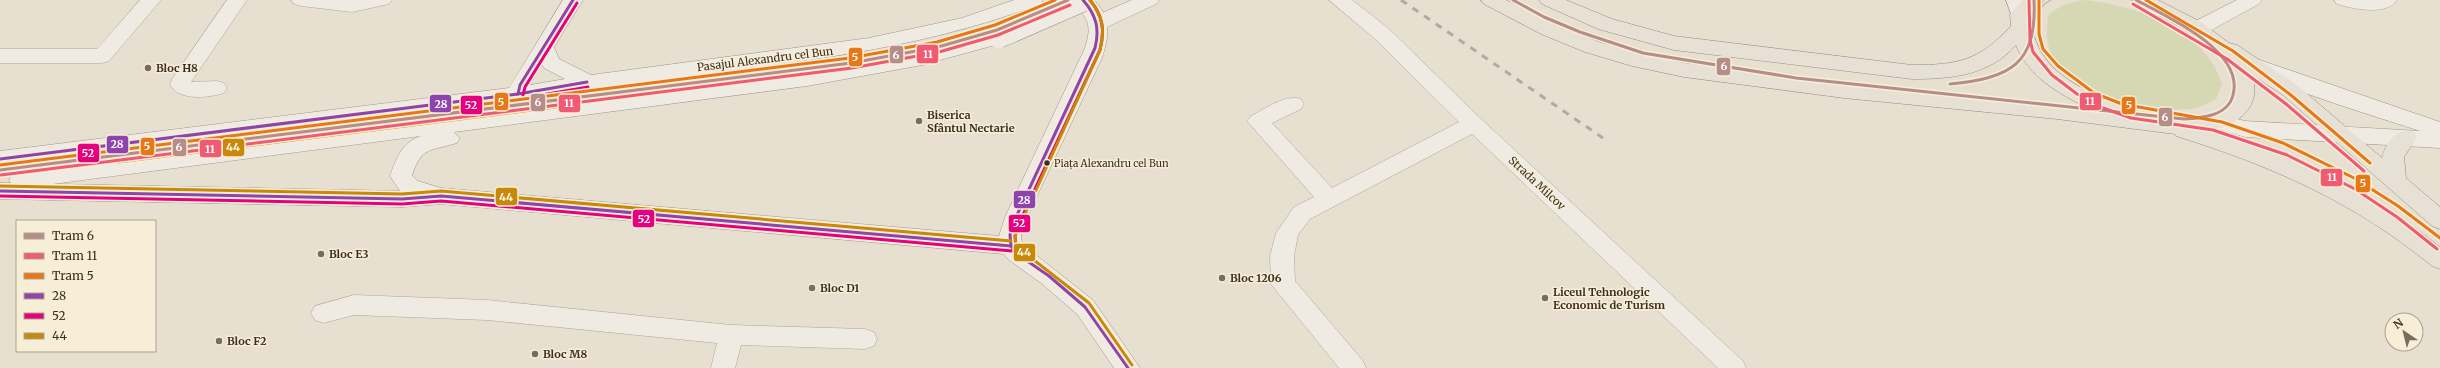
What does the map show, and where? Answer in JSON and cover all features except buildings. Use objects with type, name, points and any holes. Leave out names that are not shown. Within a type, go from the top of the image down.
[{"type":"main road","points":[[1492,0],[1557,33],[1604,51],[1645,62],[1749,80],[1962,104],[2080,114],[2163,125],[2193,126],[2218,122],[2238,108],[2245,95],[2239,66],[2216,41]]},
{"type":"main road","points":[[1549,0],[1605,24],[1674,43],[1912,72],[1944,73],[1974,66],[1994,56],[2019,14],[2034,0]]},
{"type":"main road","points":[[2145,1],[2197,29],[2257,66],[2290,90],[2440,220]]},
{"type":"main road","points":[[2019,14],[2027,52],[2034,62],[2049,74],[2091,100],[2139,123]]},
{"type":"main road","points":[[2163,125],[2249,152],[2324,183],[2354,198],[2395,224],[2440,260]]},
{"type":"main road","points":[[2396,181],[2392,158],[2395,147],[2406,137]]},
{"type":"street","points":[[0,56],[102,56],[151,0]]},
{"type":"street","points":[[217,88],[186,89],[180,85],[237,0]]},
{"type":"street","points":[[301,0],[352,6],[382,0]]},
{"type":"street","points":[[518,94],[520,85],[573,0]]},
{"type":"street","name":"Pasajul Alexandru cel Bun","points":[[0,159],[518,94],[587,82],[882,44],[946,30],[994,16],[1033,0]]},
{"type":"street","points":[[1083,0],[1095,12],[1100,22],[1100,32],[1092,58],[1016,217],[1010,235],[1011,246],[1027,263],[1049,276],[1085,306],[1128,368]]},
{"type":"street","name":"Pasajul Alexandru cel Bun","points":[[580,109],[807,79],[922,58],[999,37],[1083,0]]},
{"type":"street","points":[[1100,22],[1149,0]]},
{"type":"street","name":"Strada Milcov","points":[[1339,0],[1381,33],[1474,124],[1734,368]]},
{"type":"street","points":[[2197,29],[2252,0]]},
{"type":"street","points":[[2344,0],[2383,3],[2387,0]]},
{"type":"street","points":[[544,48],[551,63],[587,82]]},
{"type":"street","points":[[2257,66],[2289,79],[2440,130]]},
{"type":"street","points":[[1294,104],[1258,121],[1328,198]]},
{"type":"street","points":[[0,182],[580,109]]},
{"type":"street","points":[[441,196],[410,187],[401,176],[407,156],[424,141],[549,122],[580,109]]},
{"type":"street","points":[[2218,122],[2245,129],[2344,136],[2406,137],[2440,140]]},
{"type":"street","points":[[1354,368],[1283,284],[1282,256],[1287,234],[1302,213],[1328,198],[1474,124]]},
{"type":"street","points":[[0,191],[402,199],[441,196],[1011,246]]},
{"type":"street","points":[[323,313],[354,305],[487,310],[731,336],[865,340]]},
{"type":"street","points":[[723,368],[731,336]]},
{"type":"green space","points":[[2084,0],[2125,8],[2146,15],[2185,35],[2201,49],[2214,65],[2222,84],[2216,99],[2196,108],[2179,110],[2157,108],[2134,104],[2111,97],[2089,87],[2070,75],[2056,60],[2048,44],[2047,29],[2049,14],[2063,5]]},
{"type":"tram line","name":"5","points":[[0,165],[850,58],[937,42],[995,25],[1055,0]]},
{"type":"tram line","name":"6","points":[[0,170],[851,63],[938,47],[997,30],[1068,0]]},
{"type":"tram line","name":"6","points":[[1513,0],[1544,17],[1580,32],[1643,53],[1796,78],[2184,119],[2199,118],[2221,111],[2232,100],[2234,93],[2233,77],[2226,62],[2214,48],[2199,36],[2166,15],[2136,0]]},
{"type":"tram line","name":"6","points":[[1950,84],[1988,78],[2004,72],[2016,64],[2026,53],[2032,39],[2035,22],[2034,0]]},
{"type":"tram line","name":"5","points":[[2039,0],[2039,34],[2043,49],[2048,57],[2058,66],[2080,84],[2094,93],[2122,104],[2222,122],[2258,133],[2307,153],[2376,191],[2419,221],[2440,238]]},
{"type":"tram line","points":[[2037,15],[2044,4],[2051,0]]},
{"type":"tram line","points":[[2132,0],[2147,6]]},
{"type":"tram line","name":"5","points":[[2146,0],[2233,51],[2292,96],[2370,163]]},
{"type":"tram line","name":"11","points":[[2029,1],[2030,40],[2033,52],[2052,75],[2077,94],[2103,108],[2131,118],[2213,130],[2287,155],[2355,189],[2397,217],[2437,249]]},
{"type":"tram line","name":"11","points":[[2133,4],[2227,59],[2286,104],[2364,171]]},
{"type":"tram line","name":"11","points":[[1,175],[852,68],[939,52],[998,35],[1070,5]]},
{"type":"railway","points":[[1401,0],[1603,138]]},
{"type":"transit line","name":"28","points":[[518,94],[520,85],[573,0]]},
{"type":"transit line","name":"28","points":[[1083,0],[1092,11],[1097,22],[1098,34],[1095,48],[1016,217],[1010,235],[1011,246],[1017,254],[1049,276],[1085,307],[1128,368]]},
{"type":"transit line","name":"52","points":[[0,196],[402,204],[441,201],[1012,251],[1016,247],[1015,236],[1021,219],[1100,50],[1103,36],[1101,18],[1090,0]]},
{"type":"transit line","name":"44","points":[[1090,0],[1101,18],[1103,36],[1100,50],[1021,219],[1015,236],[1016,244],[1021,250],[1052,272],[1089,303],[1132,365]]},
{"type":"transit line","name":"52","points":[[523,95],[525,87],[577,3]]},
{"type":"transit line","name":"28","points":[[0,159],[518,94],[587,82]]},
{"type":"transit line","name":"52","points":[[1,164],[519,99],[588,87]]},
{"type":"transit line","name":"44","points":[[118,162],[579,104]]},
{"type":"transit line","name":"44","points":[[0,186],[402,194],[441,191],[1011,241]]},
{"type":"transit line","name":"28","points":[[0,191],[402,199],[441,196],[1011,246]]},
{"type":"place","name":"Bloc H8","points":[[148,68]]},
{"type":"place","name":"Biserica Sfântul Nectarie","points":[[919,121]]},
{"type":"place","name":"Piața Alexandru cel Bun","points":[[1047,163]]},
{"type":"place","name":"Bloc E3","points":[[321,254]]},
{"type":"place","name":"Bloc 1206","points":[[1222,278]]},
{"type":"place","name":"Bloc D1","points":[[812,288]]},
{"type":"place","name":"Liceul Tehnologic Economic de Turism","points":[[1545,298]]},
{"type":"place","name":"Bloc F2","points":[[219,341]]},
{"type":"place","name":"Bloc M8","points":[[535,354]]}]
